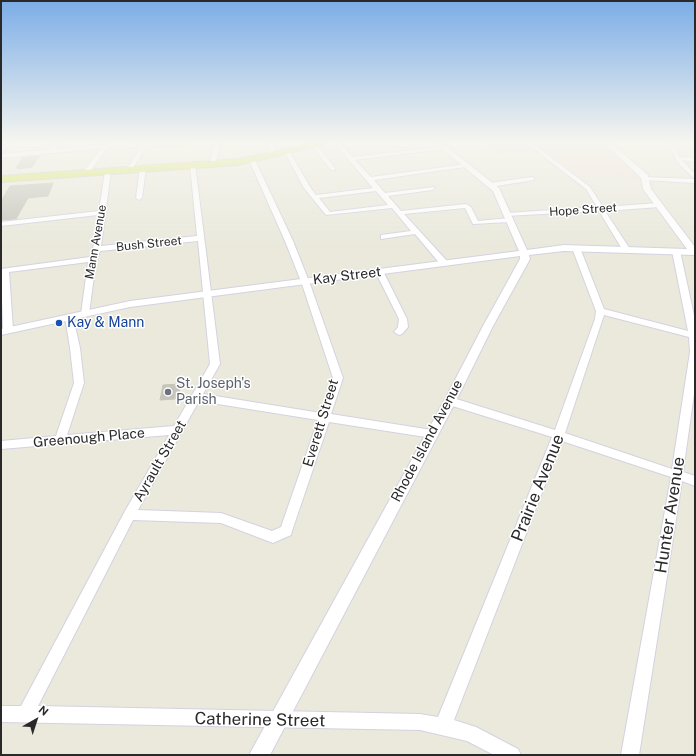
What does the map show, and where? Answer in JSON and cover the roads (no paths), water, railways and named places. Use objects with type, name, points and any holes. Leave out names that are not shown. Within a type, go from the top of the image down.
[{"type":"street","name":"Mann Avenue","points":[[85,314],[93,259],[97,249],[107,178]]},
{"type":"street","points":[[139,198],[142,178]]},
{"type":"street","name":"Ayrault Street","points":[[25,715],[129,515],[215,364],[194,178]]},
{"type":"street","name":"Everett Street","points":[[129,515],[221,518],[273,537],[286,531],[338,378],[305,281],[289,240],[260,178]]},
{"type":"street","points":[[303,178],[314,197],[328,214],[394,206]]},
{"type":"street","points":[[369,179],[374,178]]},
{"type":"street","points":[[482,178],[496,190],[524,253]]},
{"type":"street","points":[[575,178],[588,188],[602,208],[626,249]]},
{"type":"street","points":[[369,179],[444,263]]},
{"type":"street","points":[[490,185],[532,179]]},
{"type":"street","points":[[694,252],[660,205],[647,190],[645,180],[695,181]]},
{"type":"street","points":[[383,195],[432,188]]},
{"type":"street","points":[[314,197],[378,189]]},
{"type":"street","name":"Hope Street","points":[[399,212],[466,206],[477,223],[508,217],[602,208],[660,205]]},
{"type":"street","points":[[1,224],[101,213]]},
{"type":"street","points":[[384,237],[416,232]]},
{"type":"street","name":"Bush Street","points":[[97,249],[201,238]]},
{"type":"street","points":[[576,248],[600,311],[695,336]]},
{"type":"street","name":"Kay Street","points":[[5,331],[130,304],[524,253],[576,248],[694,252]]},
{"type":"street","name":"Hunter Avenue","points":[[630,755],[677,475],[693,369],[695,336],[676,251]]},
{"type":"street","name":"Rhode Island Avenue","points":[[259,755],[525,259],[524,253]]},
{"type":"street","points":[[5,331],[3,271],[93,259]]},
{"type":"street","points":[[379,271],[404,319],[403,327],[399,332]]},
{"type":"street","name":"Prairie Avenue","points":[[443,726],[559,435],[599,318],[600,311]]},
{"type":"street","points":[[60,440],[79,383],[75,348],[68,317]]},
{"type":"street","points":[[197,397],[432,434]]},
{"type":"street","points":[[450,401],[559,435],[695,481]]},
{"type":"street","name":"Greenough Place","points":[[1,445],[177,430]]},
{"type":"street","name":"Catherine Street","points":[[1,714],[420,722],[470,733],[512,755]]},
{"type":"place","name":"Kay & Mann","points":[[59,323]]},
{"type":"place","name":"St. Joseph's Parish","points":[[168,392]]}]
